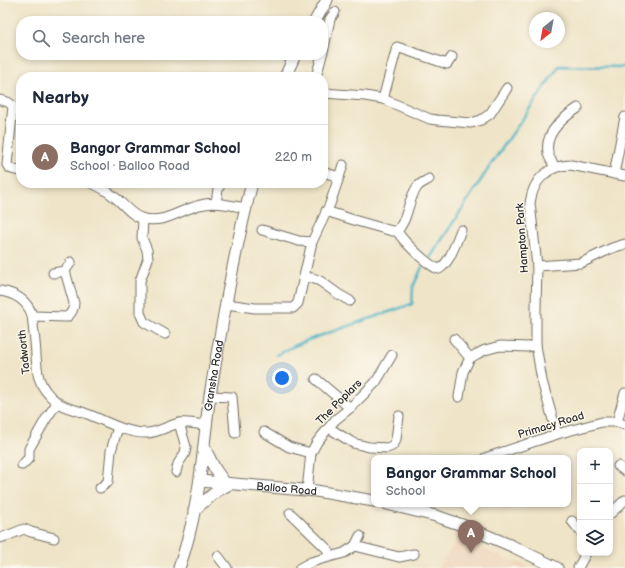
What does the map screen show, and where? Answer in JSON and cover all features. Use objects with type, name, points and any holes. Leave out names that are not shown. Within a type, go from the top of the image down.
[{"type":"street","points":[[318,16],[327,0]]},
{"type":"street","points":[[328,28],[330,19],[335,12]]},
{"type":"street","points":[[383,99],[397,47],[447,64],[452,57]]},
{"type":"street","points":[[287,72],[293,60]]},
{"type":"street","points":[[317,72],[321,60]]},
{"type":"street","points":[[328,93],[383,99],[430,119],[471,123],[481,120],[490,114],[506,88]]},
{"type":"street","points":[[0,100],[8,102],[13,106],[7,166],[12,170],[16,170]]},
{"type":"street","points":[[578,108],[566,116],[551,135],[548,144],[550,160],[555,167],[571,165],[625,176]]},
{"type":"street","points":[[614,174],[625,117]]},
{"type":"street","points":[[226,304],[255,308],[293,308],[298,303],[312,242],[330,204],[343,165]]},
{"type":"street","name":"Hampton Park","points":[[555,167],[540,178],[533,189],[530,203],[537,266],[536,345],[542,381],[557,434]]},
{"type":"street","points":[[328,174],[339,177]]},
{"type":"street","points":[[397,231],[403,222],[410,199],[419,186],[429,179]]},
{"type":"street","points":[[101,188],[117,199],[131,213],[143,219],[161,220],[200,205],[216,202],[245,208]]},
{"type":"street","points":[[216,202],[218,188]]},
{"type":"street","name":"Gransha Road","points":[[180,568],[200,481],[210,396],[226,304],[245,208],[251,188]]},
{"type":"street","points":[[326,211],[392,231],[397,231]]},
{"type":"street","points":[[143,219],[142,238],[147,250],[148,259],[140,281],[140,313],[144,322],[165,334]]},
{"type":"street","points":[[262,230],[299,241],[312,242]]},
{"type":"street","points":[[397,231],[426,263],[435,268],[439,273],[448,260],[461,230]]},
{"type":"street","points":[[537,266],[581,263],[612,248],[625,244]]},
{"type":"street","points":[[53,273],[65,271],[71,262]]},
{"type":"street","name":"Tadworth","points":[[32,316],[67,317],[72,313],[74,303],[65,271]]},
{"type":"street","points":[[304,277],[320,281],[350,301]]},
{"type":"street","name":"Tadworth","points":[[0,291],[15,295],[23,300],[28,307],[32,316],[37,373],[39,380],[49,395],[58,403],[66,408],[82,411],[118,427],[139,433],[160,431],[179,423],[190,423],[206,426]]},
{"type":"street","points":[[454,339],[470,358]]},
{"type":"street","points":[[459,398],[463,372],[470,358],[485,350],[500,346],[528,347],[536,345]]},
{"type":"street","name":"The Poplars","points":[[310,453],[335,420],[350,408],[376,382],[392,355]]},
{"type":"street","points":[[316,379],[350,408]]},
{"type":"street","points":[[621,424],[625,393]]},
{"type":"street","points":[[210,396],[232,397],[234,433]]},
{"type":"street","points":[[22,465],[29,458],[29,449],[46,419],[58,403]]},
{"type":"street","points":[[329,428],[353,443],[369,447],[387,448],[392,446],[395,442],[399,416]]},
{"type":"street","name":"Primacy Road","points":[[496,455],[557,434],[602,422],[621,424]]},
{"type":"street","points":[[176,472],[178,464],[185,453],[186,447],[179,423]]},
{"type":"street","points":[[100,488],[108,482],[111,451],[118,427]]},
{"type":"street","points":[[264,432],[289,447],[310,453],[307,490]]},
{"type":"street","points":[[194,510],[227,483],[215,469],[204,447]]},
{"type":"street","name":"Balloo Road","points":[[200,481],[307,490],[371,501]]},
{"type":"street","points":[[613,512],[624,504]]},
{"type":"street","points":[[407,507],[462,525],[512,546],[557,568]]},
{"type":"street","points":[[290,513],[328,550],[329,556]]},
{"type":"street","points":[[572,521],[577,527]]},
{"type":"street","points":[[0,538],[24,529],[54,538]]},
{"type":"street","points":[[300,568],[311,562],[344,553],[355,546],[360,536]]},
{"type":"street","points":[[355,546],[399,557],[414,554]]},
{"type":"street","points":[[218,556],[227,568]]},
{"type":"street","points":[[578,568],[584,556]]},
{"type":"shaded area","points":[[457,540],[529,567],[530,568],[439,568]]},
{"type":"waterway","points":[[430,258],[490,166],[559,66],[625,67]]},
{"type":"waterway","points":[[277,355],[308,340],[412,304],[413,287],[422,267]]},
{"type":"place","name":"Bangor Grammar School","points":[[471,553]]}]
